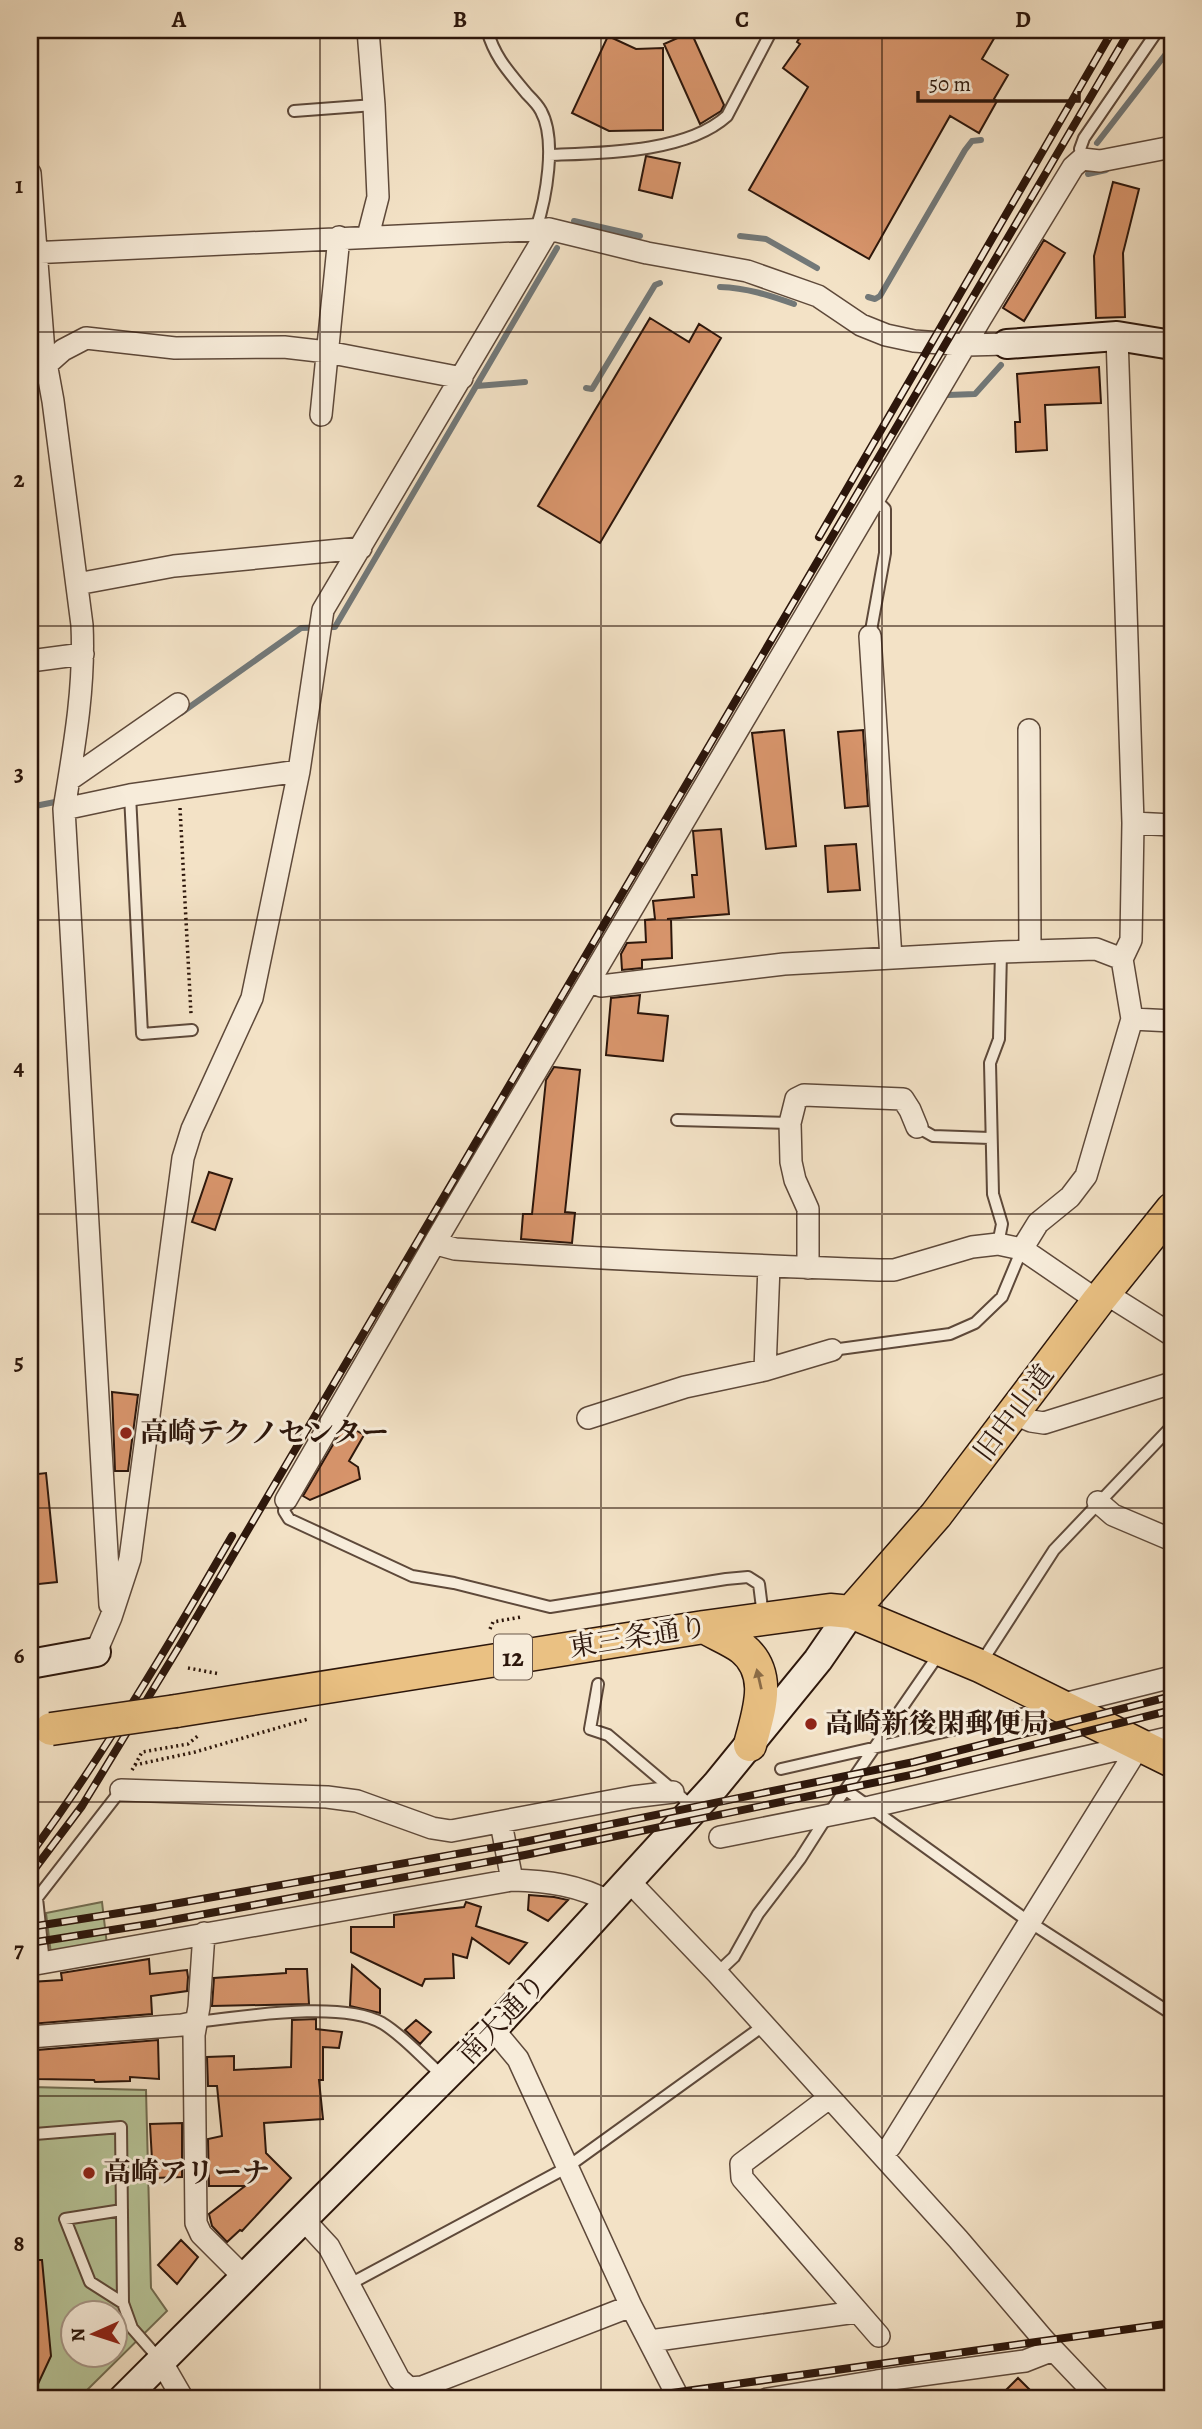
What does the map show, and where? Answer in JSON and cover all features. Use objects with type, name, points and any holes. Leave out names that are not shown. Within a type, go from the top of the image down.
[{"type":"main road","points":[[1007,344],[1117,336],[1172,345]]},
{"type":"main road","name":"旧中山道","points":[[851,1612],[936,1515],[1172,1209]]},
{"type":"main road","name":"東三条通り","points":[[40,1730],[704,1627],[830,1610],[851,1612]]},
{"type":"main road","points":[[851,1612],[980,1666],[1172,1761]]},
{"type":"main road","name":"南大通り","points":[[123,2399],[493,2029],[629,1881],[684,1801],[750,1745],[818,1660],[851,1612]]},
{"type":"main road","points":[[704,1627],[743,1649],[759,1672],[762,1698],[750,1745]]},
{"type":"main road","points":[[30,1664],[96,1652]]},
{"type":"street","points":[[368,30],[378,197],[368,236]]},
{"type":"street","points":[[286,1500],[437,1239],[1073,167],[1082,159],[1100,161],[1172,147]]},
{"type":"street","points":[[30,173],[33,253],[77,584],[83,654],[80,713],[64,809],[111,1617]]},
{"type":"street","points":[[96,1652],[130,1559],[183,1158],[192,1129],[253,998],[299,771],[323,610],[462,378],[543,229]]},
{"type":"street","points":[[33,253],[543,229],[647,253],[747,271],[818,296],[861,325],[886,335],[914,341],[967,345],[1007,344]]},
{"type":"street","points":[[321,415],[339,237]]},
{"type":"street","points":[[1022,1249],[1038,1223],[1070,1197],[1086,1176],[1132,1019],[1122,959],[1131,940],[1133,823],[1117,336]]},
{"type":"street","points":[[46,366],[63,350],[86,338],[175,348],[284,347],[327,352],[462,378]]},
{"type":"street","points":[[77,584],[187,564],[361,548]]},
{"type":"street","points":[[870,636],[891,958]]},
{"type":"street","points":[[30,661],[83,654]]},
{"type":"street","points":[[69,780],[178,704]]},
{"type":"street","points":[[1030,730],[1030,951]]},
{"type":"street","points":[[64,809],[130,795],[299,771]]},
{"type":"street","points":[[1133,823],[1172,825]]},
{"type":"street","points":[[590,982],[601,986],[784,964],[1001,952],[1096,949],[1122,959]]},
{"type":"street","points":[[1132,1019],[1172,1021]]},
{"type":"street","points":[[808,1268],[808,1209],[795,1180],[790,1123],[796,1099],[804,1095],[903,1099],[911,1110],[917,1127]]},
{"type":"street","points":[[437,1239],[444,1246],[455,1249],[650,1262],[894,1270],[972,1247],[998,1244],[1022,1249],[1172,1335]]},
{"type":"street","points":[[765,1370],[769,1266]]},
{"type":"street","points":[[588,1418],[685,1387],[765,1370],[832,1350]]},
{"type":"street","points":[[1015,1414],[1044,1423],[1172,1383]]},
{"type":"street","points":[[1098,1502],[1114,1515],[1172,1540]]},
{"type":"street","points":[[1060,1705],[1172,1677]]},
{"type":"street","points":[[720,1837],[870,1807],[1172,1737]]},
{"type":"street","points":[[879,2151],[890,2147],[1139,1746]]},
{"type":"street","points":[[121,1790],[327,1797],[357,1801],[432,1828],[452,1831],[632,1797],[684,1801]]},
{"type":"street","points":[[501,1823],[512,1880]]},
{"type":"street","points":[[37,1964],[512,1880],[562,1884],[588,1890],[610,1902]]},
{"type":"street","points":[[629,1881],[879,2151],[1100,2399]]},
{"type":"street","points":[[204,1933],[194,2035],[196,2223],[201,2234],[245,2278]]},
{"type":"street","points":[[30,2037],[195,2022]]},
{"type":"street","points":[[493,2029],[518,2059],[631,2306],[679,2399]]},
{"type":"street","points":[[829,2098],[741,2164],[742,2178],[879,2336]]},
{"type":"street","points":[[304,2220],[324,2238],[399,2379],[409,2388],[422,2386],[631,2306]]},
{"type":"street","points":[[650,2341],[856,2312]]},
{"type":"street","points":[[767,2399],[881,2390],[1025,2361],[1054,2350]]},
{"type":"street","points":[[161,2361],[183,2399]]},
{"type":"lane","points":[[487,30],[497,58],[542,111],[548,134],[549,155],[543,229]]},
{"type":"lane","points":[[549,155],[616,153],[658,146],[718,124],[727,116],[772,30]]},
{"type":"lane","points":[[1082,159],[1080,149],[1084,138],[1158,30]]},
{"type":"lane","points":[[294,111],[374,105]]},
{"type":"lane","points":[[870,636],[885,553],[885,509],[875,499]]},
{"type":"lane","points":[[130,795],[142,1034],[192,1030]]},
{"type":"lane","points":[[998,1244],[1002,1224],[993,1194],[990,1063],[999,1039],[1001,952]]},
{"type":"lane","points":[[677,1120],[790,1123]]},
{"type":"lane","points":[[917,1127],[933,1136],[990,1138]]},
{"type":"lane","points":[[832,1350],[950,1334],[975,1323],[1002,1297],[1022,1249]]},
{"type":"lane","points":[[980,1666],[1054,1550],[1172,1426]]},
{"type":"lane","points":[[286,1500],[284,1511],[289,1519],[412,1576],[454,1583],[550,1607],[748,1577],[759,1584],[763,1619]]},
{"type":"lane","points":[[717,1973],[734,1957],[758,1914],[800,1860],[942,1650]]},
{"type":"lane","points":[[598,1684],[590,1729],[608,1735],[684,1801]]},
{"type":"lane","points":[[781,1769],[1060,1705]]},
{"type":"lane","points":[[37,1964],[37,1898],[121,1790]]},
{"type":"lane","points":[[846,1790],[1028,1922],[1172,2014]]},
{"type":"lane","points":[[195,2022],[288,2013],[332,2013],[367,2018],[381,2023],[401,2038],[445,2078]]},
{"type":"lane","points":[[350,2284],[566,2168],[750,2038],[763,2026]]},
{"type":"lane","points":[[35,2134],[121,2127],[123,2300]]},
{"type":"lane","points":[[118,2300],[90,2282],[65,2219],[122,2210]]},
{"type":"lane","points":[[130,2322],[161,2361]]},
{"type":"path","points":[[179,789],[192,1030]]},
{"type":"path","points":[[188,1668],[220,1674]]},
{"type":"path","points":[[135,1765],[195,1752],[310,1718]]},
{"type":"path","points":[[121,1790],[142,1752],[188,1744],[201,1733]]},
{"type":"green space","points":[[102,1902],[107,1945],[51,1954],[46,1913]]},
{"type":"green space","name":"高崎アリーナ","points":[[30,2055],[32,2087],[146,2090],[151,2288],[167,2311],[130,2348],[130,2300],[60,2300],[60,2370],[107,2370],[78,2399],[30,2399]]},
{"type":"building","points":[[804,30],[999,30],[982,59],[1008,75],[979,133],[950,116],[869,259],[749,190],[808,87],[783,68],[800,44],[797,42]]},
{"type":"building","points":[[691,32],[724,105],[721,111],[700,124],[664,44]]},
{"type":"building","points":[[608,36],[636,49],[663,48],[663,130],[609,131],[572,113]]},
{"type":"building","points":[[646,156],[680,163],[672,198],[639,190]]},
{"type":"building","points":[[1113,182],[1139,189],[1123,253],[1125,317],[1096,318],[1094,256]]},
{"type":"building","points":[[1044,240],[1065,253],[1024,321],[1003,308]]},
{"type":"building","points":[[650,318],[689,342],[699,324],[721,338],[600,543],[538,506]]},
{"type":"building","points":[[1099,367],[1101,403],[1045,405],[1047,450],[1016,452],[1015,422],[1020,422],[1017,374]]},
{"type":"building","points":[[784,730],[796,846],[766,849],[752,733]]},
{"type":"building","points":[[863,730],[868,806],[845,808],[838,732]]},
{"type":"building","points":[[721,829],[729,914],[667,919],[671,919],[672,958],[642,960],[642,968],[622,970],[621,954],[627,943],[646,942],[645,920],[655,919],[653,901],[694,897],[692,875],[697,875],[693,831]]},
{"type":"building","points":[[856,844],[860,890],[828,892],[825,846]]},
{"type":"building","points":[[640,995],[638,1013],[668,1016],[663,1061],[606,1055],[611,998]]},
{"type":"building","points":[[554,1067],[580,1070],[565,1212],[575,1213],[572,1243],[521,1239],[523,1214],[532,1214],[546,1080]]},
{"type":"building","points":[[209,1172],[232,1179],[215,1230],[192,1222]]},
{"type":"building","name":"高崎テクノセンター","points":[[112,1392],[138,1395],[128,1471],[115,1471]]},
{"type":"building","points":[[345,1424],[364,1435],[349,1461],[358,1467],[360,1479],[310,1500],[303,1496]]},
{"type":"building","points":[[46,1473],[57,1582],[30,1585],[30,1475]]},
{"type":"building","points":[[529,1895],[568,1900],[548,1921],[528,1910]]},
{"type":"building","points":[[466,1902],[481,1907],[476,1926],[527,1943],[509,1964],[472,1938],[467,1958],[453,1954],[454,1978],[425,1979],[422,1986],[351,1952],[351,1927],[394,1927],[394,1915],[464,1907]]},
{"type":"building","points":[[149,1959],[150,1974],[187,1970],[188,1977],[187,1991],[151,1996],[152,2014],[30,2024],[30,1982],[62,1980],[61,1973]]},
{"type":"building","points":[[352,1965],[380,1989],[380,2013],[350,2006]]},
{"type":"building","points":[[286,1969],[307,1969],[309,2004],[212,2006],[214,1978],[286,1973]]},
{"type":"building","points":[[316,2019],[316,2029],[342,2032],[339,2048],[323,2047],[323,2080],[319,2080],[323,2119],[264,2123],[266,2153],[291,2178],[242,2231],[227,2242],[212,2226],[209,2214],[245,2186],[209,2186],[208,2139],[222,2136],[217,2086],[208,2086],[207,2057],[234,2056],[234,2070],[291,2067],[292,2020]]},
{"type":"building","points":[[416,2020],[431,2032],[420,2044],[405,2030]]},
{"type":"building","points":[[158,2040],[159,2079],[130,2077],[130,2081],[95,2082],[36,2079],[37,2050]]},
{"type":"building","points":[[182,2123],[182,2177],[153,2178],[150,2124]]},
{"type":"building","points":[[181,2240],[198,2257],[177,2284],[158,2265]]},
{"type":"building","points":[[30,2260],[42,2260],[51,2356],[31,2399]]},
{"type":"building","points":[[1018,2378],[1039,2399],[997,2399]]},
{"type":"waterway","points":[[1097,143],[1172,46]]},
{"type":"waterway","points":[[868,297],[875,299],[880,296],[965,150],[972,141],[981,140]]},
{"type":"waterway","points":[[1088,174],[1106,170]]},
{"type":"waterway","points":[[574,221],[640,236]]},
{"type":"waterway","points":[[740,236],[766,239],[817,268]]},
{"type":"waterway","points":[[181,713],[301,628],[335,627],[557,248]]},
{"type":"waterway","points":[[586,388],[592,389],[655,285],[660,283]]},
{"type":"waterway","points":[[720,287],[758,293],[794,304]]},
{"type":"waterway","points":[[948,395],[975,394],[1001,365]]},
{"type":"waterway","points":[[477,386],[525,382]]},
{"type":"waterway","points":[[30,807],[55,802],[61,797]]},
{"type":"railway","points":[[819,537],[1113,30]]},
{"type":"railway","points":[[30,1875],[82,1806],[182,1642],[1130,30]]},
{"type":"railway","points":[[30,1855],[135,1698],[232,1536]]},
{"type":"railway","points":[[30,1927],[524,1842],[914,1762],[1172,1696]]},
{"type":"railway","points":[[30,1943],[156,1923],[525,1855],[916,1774],[1172,1710]]},
{"type":"railway","points":[[629,2399],[1172,2323]]},
{"type":"place","name":"高崎テクノセンター","points":[[126,1433]]},
{"type":"place","name":"高崎新後閑郵便局","points":[[811,1724]]},
{"type":"place","name":"高崎アリーナ","points":[[89,2173]]}]
